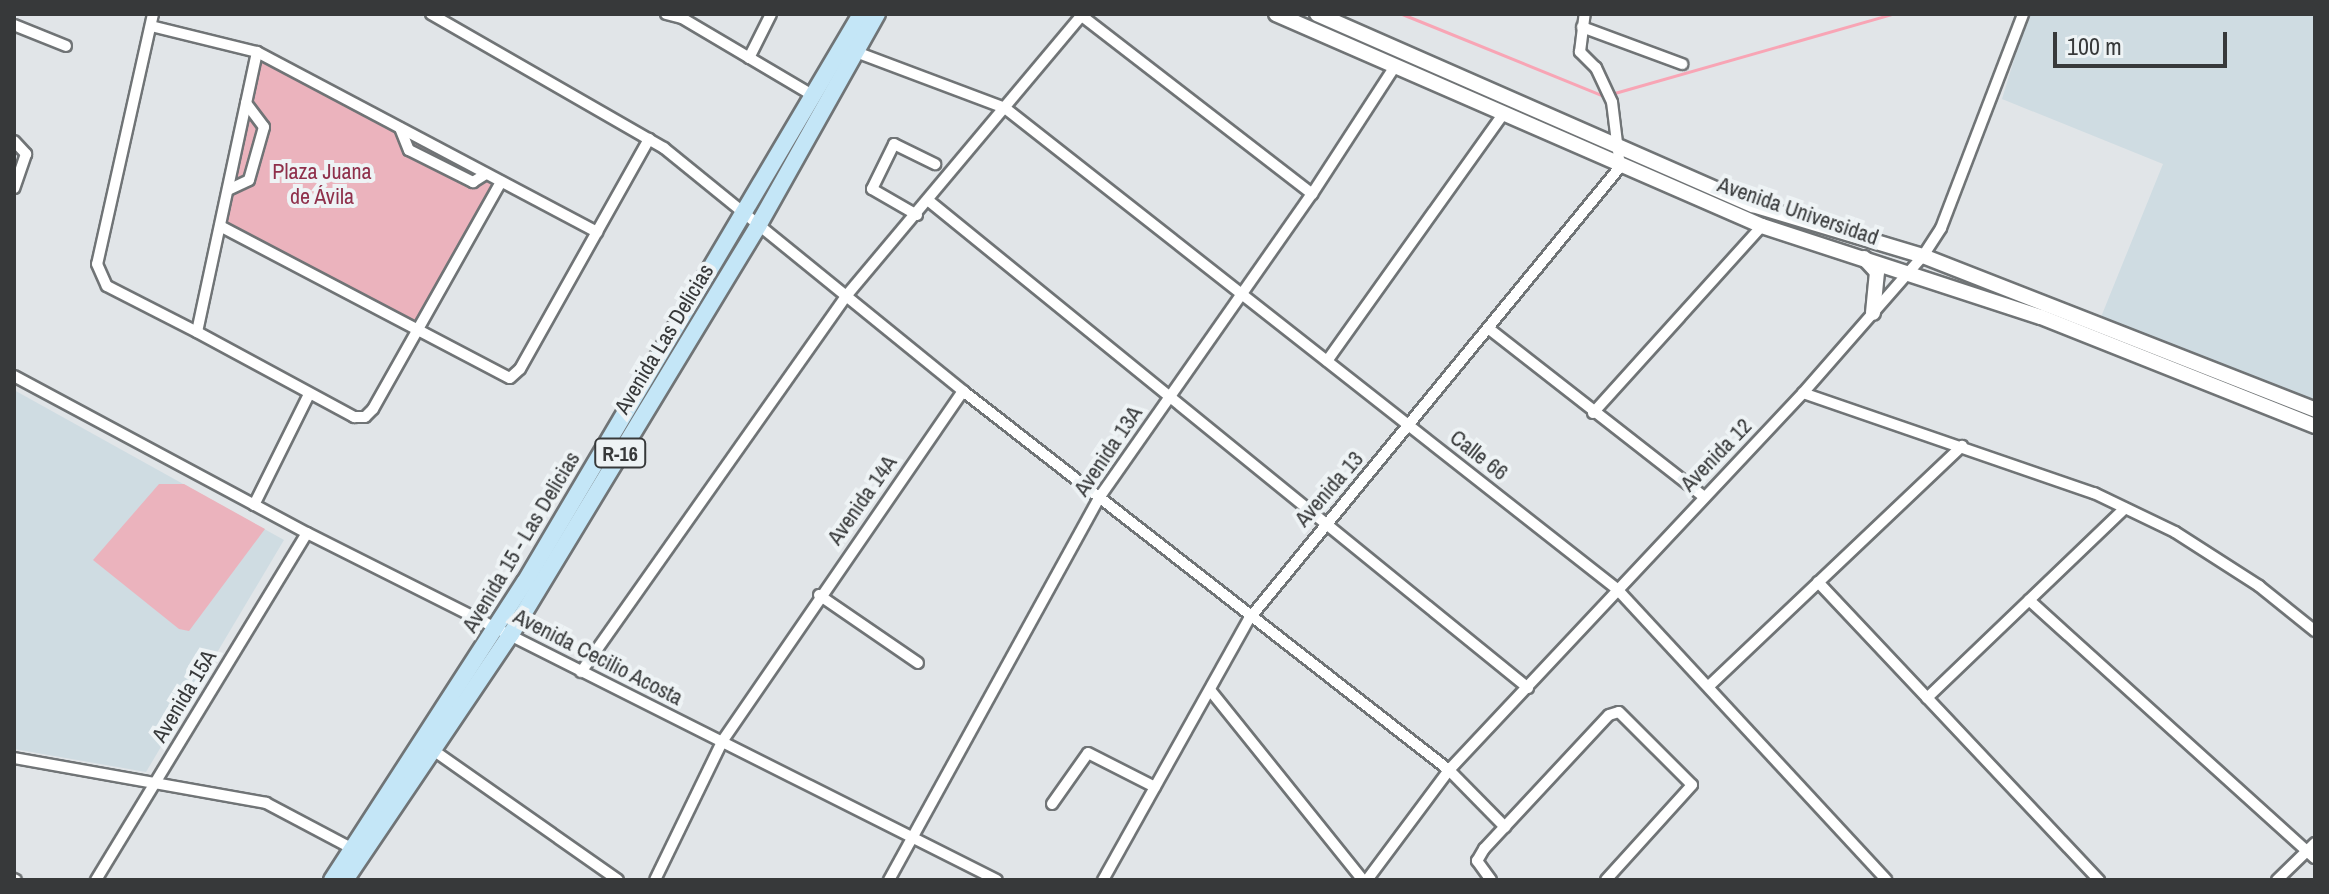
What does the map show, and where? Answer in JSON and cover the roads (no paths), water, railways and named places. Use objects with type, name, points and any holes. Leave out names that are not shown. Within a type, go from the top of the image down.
[{"type":"main road","name":"Avenida 15 - Las Delicias","points":[[332,880],[495,628],[861,14]]},
{"type":"main road","name":"Avenida Las Delicias","points":[[345,880],[511,634],[759,224],[877,14]]},
{"type":"street","points":[[153,14],[97,264],[107,286],[354,417],[365,417],[501,182]]},
{"type":"street","points":[[431,14],[649,139],[743,210],[963,391],[1101,495],[1249,619],[1449,770],[1505,827]]},
{"type":"street","points":[[666,14],[681,16],[814,96]]},
{"type":"street","points":[[749,58],[771,14]]},
{"type":"street","name":"Avenida Universidad","points":[[1276,14],[1620,167],[1762,226],[1909,271],[2041,317],[2315,426]]},
{"type":"street","name":"Avenida Universidad","points":[[1317,14],[1619,150],[1793,220],[1923,256],[2315,410]]},
{"type":"street","points":[[1585,14],[1580,52],[1604,80],[1612,102],[1620,167]]},
{"type":"street","name":"Avenida 12","points":[[1365,880],[1449,770],[1803,393],[1923,256],[1941,228],[2023,14]]},
{"type":"street","points":[[581,672],[847,295],[1082,15],[1312,194]]},
{"type":"street","points":[[14,25],[66,46]]},
{"type":"street","points":[[151,26],[257,52],[597,232]]},
{"type":"street","points":[[1582,27],[1682,64]]},
{"type":"street","points":[[197,332],[257,52]]},
{"type":"street","name":"Calle 66","points":[[856,52],[1005,108],[1617,589],[1886,880]]},
{"type":"street","name":"Avenida 13A","points":[[889,880],[1101,495],[1312,194],[1395,66]]},
{"type":"street","points":[[228,190],[249,180],[264,127],[246,103]]},
{"type":"street","points":[[1327,361],[1503,114]]},
{"type":"street","points":[[220,226],[510,378],[520,369],[649,139]]},
{"type":"street","points":[[14,141],[26,154],[14,188]]},
{"type":"street","points":[[917,215],[872,189],[894,144],[935,164]]},
{"type":"street","name":"Avenida 13","points":[[1103,880],[1249,619],[1620,167]]},
{"type":"street","points":[[929,201],[1528,688]]},
{"type":"street","points":[[1593,413],[1762,226]]},
{"type":"street","points":[[1864,257],[1877,272],[1873,313]]},
{"type":"street","points":[[1488,328],[1704,497]]},
{"type":"street","name":"Avenida Cecilio Acosta","points":[[14,376],[307,533],[997,880]]},
{"type":"street","name":"Avenida 14A","points":[[655,880],[722,742],[819,595],[963,391]]},
{"type":"street","points":[[1803,393],[1962,446],[2125,508],[2259,586],[2315,631]]},
{"type":"street","points":[[254,505],[309,394]]},
{"type":"street","points":[[1709,686],[1962,446]]},
{"type":"street","points":[[1927,698],[2125,508]]},
{"type":"street","name":"Avenida 15A","points":[[96,880],[307,533]]},
{"type":"street","points":[[1818,582],[2099,880]]},
{"type":"street","points":[[819,595],[918,663]]},
{"type":"street","points":[[2029,600],[2313,850],[2277,880]]},
{"type":"street","points":[[1210,690],[1365,880]]},
{"type":"street","points":[[1491,880],[1477,861],[1609,715],[1619,712],[1692,785],[1606,880]]},
{"type":"street","points":[[433,750],[618,880]]},
{"type":"street","points":[[1052,804],[1088,753],[1155,787]]},
{"type":"street","points":[[14,758],[152,786],[266,803],[353,849]]},
{"type":"waterway","points":[[1402,14],[1604,96],[1891,14]]},
{"type":"park label","name":"Plaza Juana de Ávila","points":[[322,184]]}]
